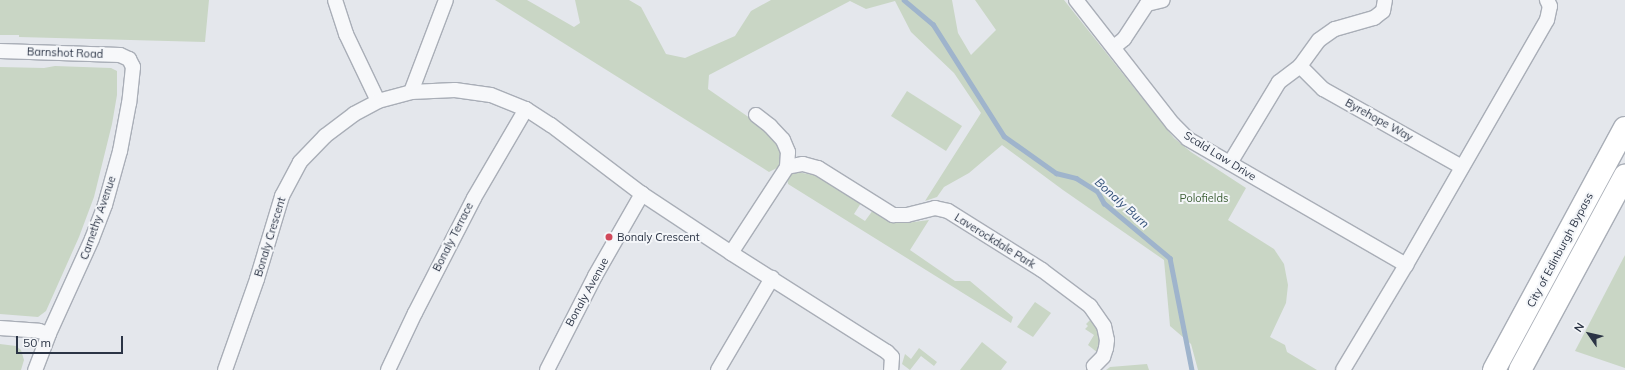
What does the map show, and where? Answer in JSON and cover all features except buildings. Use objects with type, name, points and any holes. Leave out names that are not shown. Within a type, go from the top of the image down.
[{"type":"highway","name":"City of Edinburgh Bypass","points":[[1494,370],[1562,248],[1625,128]]},
{"type":"highway","name":"City of Edinburgh Bypass","points":[[1520,370],[1625,176]]},
{"type":"street","points":[[335,0],[346,34],[378,102]]},
{"type":"street","points":[[411,92],[446,0]]},
{"type":"street","name":"Scald Law Drive","points":[[1076,0],[1174,124],[1188,139],[1406,265]]},
{"type":"street","points":[[1114,48],[1124,39],[1148,4],[1163,0]]},
{"type":"street","points":[[1230,163],[1279,82],[1300,66],[1319,40],[1335,29],[1374,18],[1383,11],[1385,0]]},
{"type":"street","points":[[1343,370],[1406,265],[1547,20],[1550,6],[1547,0]]},
{"type":"street","name":"Barnshot Road","points":[[0,51],[120,55],[129,59]]},
{"type":"street","name":"Carnethy Avenue","points":[[35,370],[49,334],[78,272],[105,205],[120,151],[129,103],[133,67],[129,59]]},
{"type":"street","name":"Byrehope Way","points":[[1300,66],[1323,89],[1462,167]]},
{"type":"street","name":"Bonaly Crescent","points":[[225,370],[257,279],[282,196],[300,162],[325,136],[354,114],[378,102],[411,92],[454,90],[491,95],[526,109],[551,125],[642,194],[731,253],[887,352],[892,357],[891,370]]},
{"type":"street","name":"Bonaly Terrace","points":[[388,370],[418,306],[474,198],[526,109]]},
{"type":"street","points":[[731,253],[787,167],[788,152],[783,140],[770,126],[756,115]]},
{"type":"street","name":"Laverockdale Park","points":[[787,167],[803,164],[818,168],[893,215],[907,215],[935,208],[948,211],[1042,270],[1090,306],[1104,326],[1107,340],[1106,348],[1103,357],[1094,366]]},
{"type":"street","name":"Bonaly Avenue","points":[[547,370],[595,276],[642,194]]},
{"type":"street","points":[[718,370],[772,278]]},
{"type":"street","points":[[0,328],[39,331],[49,334]]},
{"type":"green space","points":[[0,0],[209,0],[205,42],[19,37],[19,35],[0,35]]},
{"type":"green space","name":"Polofields","points":[[495,0],[527,0],[574,27],[580,23],[575,0],[629,0],[641,7],[666,54],[685,58],[735,36],[751,11],[771,0],[952,0],[958,33],[971,55],[996,30],[975,0],[1064,0],[1174,138],[1191,152],[1246,188],[1228,220],[1274,249],[1284,264],[1288,285],[1286,303],[1270,337],[1285,345],[1287,352],[1317,370],[1198,370],[1191,344],[1170,326],[1164,260],[1063,190],[1002,145],[969,173],[944,187],[937,197],[925,201],[981,113],[954,73],[911,32],[895,1],[866,9],[850,1],[709,75],[708,89],[760,125],[779,145],[781,157],[779,167],[769,172]]},
{"type":"green space","points":[[55,66],[111,68],[117,71],[117,95],[112,124],[94,197],[79,237],[46,311],[38,317],[0,314],[0,67],[44,68]]},
{"type":"green space","points":[[907,91],[962,126],[946,151],[891,116]]},
{"type":"green space","points":[[797,172],[819,176],[861,203],[854,214],[865,221],[873,210],[894,222],[906,223],[929,220],[910,250],[955,281],[970,281],[1013,317],[1011,323],[788,184],[787,176],[790,173]]},
{"type":"green space","points":[[1625,255],[1625,368],[1575,351]]},
{"type":"green space","points":[[1035,302],[1051,313],[1033,337],[1017,327]]},
{"type":"green space","points":[[1092,318],[1101,332],[1098,353],[1088,345],[1094,335],[1085,329],[1088,326],[1086,324]]},
{"type":"green space","points":[[982,342],[1007,362],[1001,370],[960,370]]},
{"type":"green space","points":[[0,344],[16,346],[21,350],[24,360],[21,370],[0,370]]},
{"type":"green space","points":[[919,348],[937,362],[934,366],[921,356],[910,370],[902,364],[905,354],[911,359]]},
{"type":"green space","points":[[1147,364],[1149,370],[1106,370],[1110,367]]},
{"type":"waterway","name":"Bonaly Burn","points":[[904,0],[933,24],[1004,136],[1056,173],[1076,178],[1098,192],[1104,203],[1170,258],[1192,370]]},
{"type":"place","name":"Bonaly Crescent","points":[[609,237]]}]
